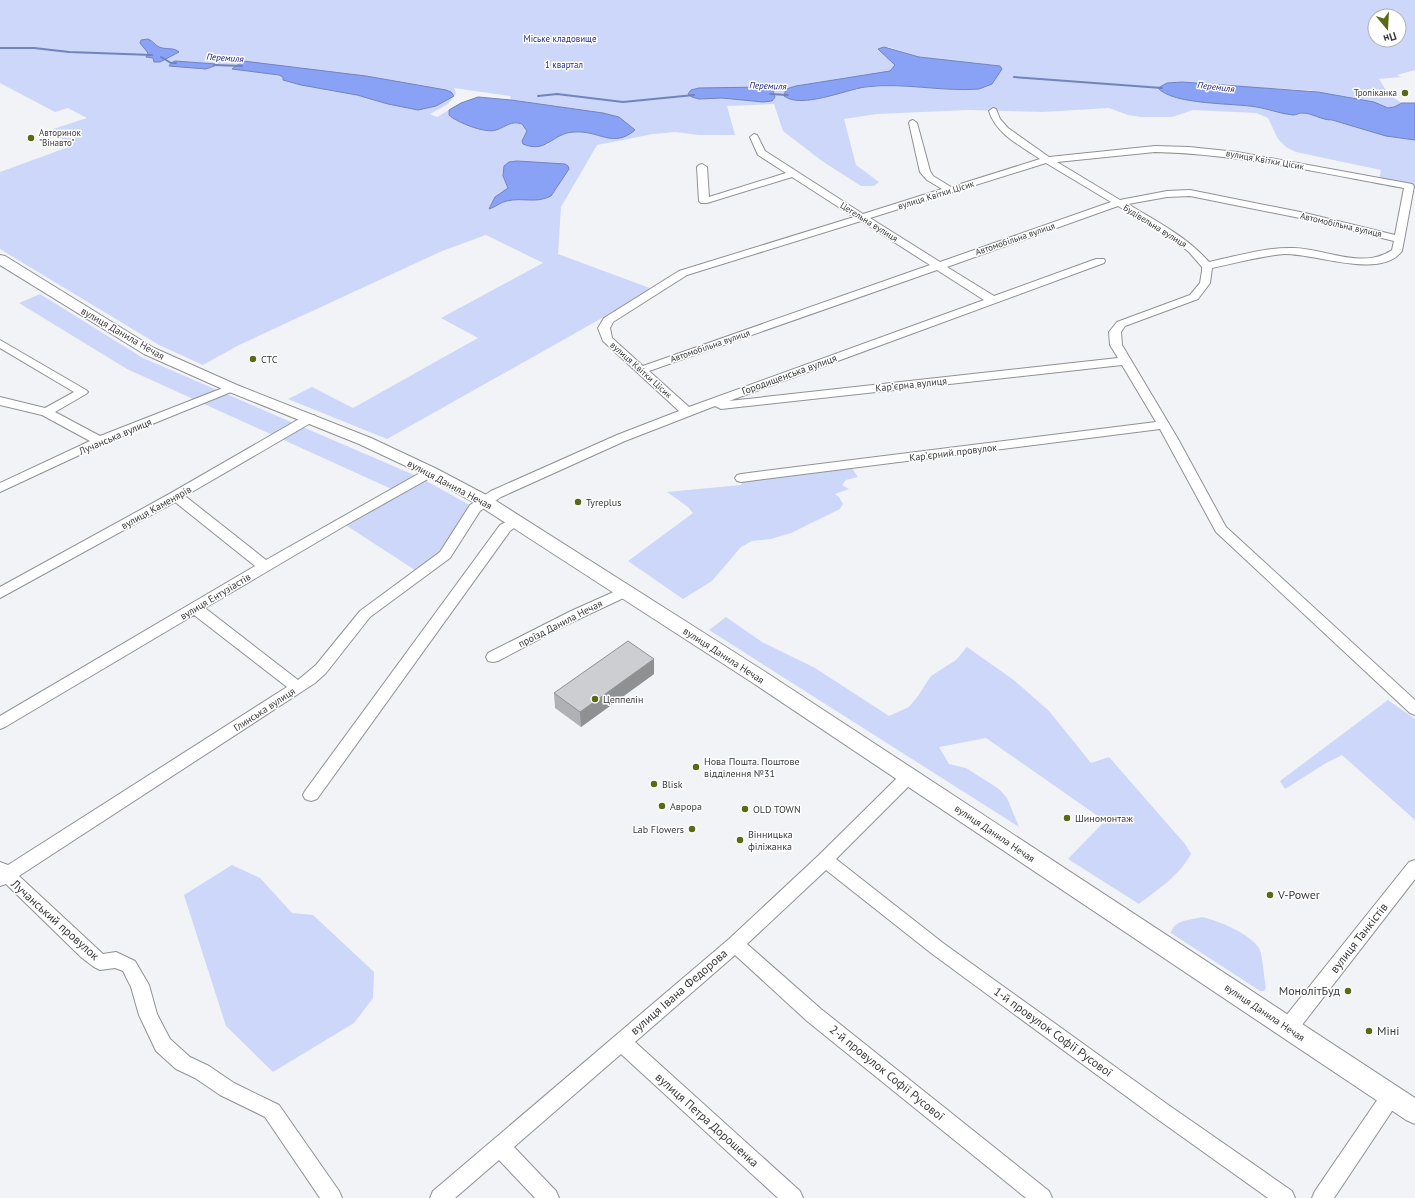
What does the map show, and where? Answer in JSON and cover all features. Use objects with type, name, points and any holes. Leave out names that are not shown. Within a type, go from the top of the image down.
[{"type":"main road","name":"вулиця Данила Нечая","points":[[0,259],[149,351],[232,388],[310,418],[431,472],[484,501],[627,592],[909,776],[1415,1112]]},
{"type":"street","name":"Будівельна вулиця","points":[[993,111],[996,120],[1004,130],[1048,160],[1178,239],[1193,250],[1207,266]]},
{"type":"street","points":[[913,123],[925,172],[930,178],[950,190]]},
{"type":"street","name":"Цегельна вулиця","points":[[754,137],[761,153],[992,300]]},
{"type":"street","name":"вулиця Квітки Цісик","points":[[687,412],[607,339],[604,328],[608,320],[683,273],[1048,160],[1154,149],[1189,150],[1237,155],[1409,186],[1399,239]]},
{"type":"street","points":[[702,167],[704,201],[793,174]]},
{"type":"street","name":"Автомобільна вулиця","points":[[642,370],[1118,203],[1167,194],[1190,194],[1305,216],[1399,239]]},
{"type":"street","points":[[1399,239],[1397,251],[1387,259],[1371,262],[1289,251],[1275,252],[1207,266],[1206,282],[1200,292],[1194,297],[1128,320],[1117,328],[1114,337],[1124,361],[1164,425],[1221,529],[1415,709]]},
{"type":"street","name":"Городищенська вулиця","points":[[484,501],[496,494],[621,438],[698,407],[1100,261]]},
{"type":"street","points":[[0,343],[82,392],[46,412]]},
{"type":"street","name":"Карʼєрна вулиця","points":[[698,407],[1124,361]]},
{"type":"street","name":"Лучанська вулиця","points":[[0,488],[98,441],[232,388]]},
{"type":"street","points":[[0,401],[46,412],[98,441]]},
{"type":"street","name":"вулиця Каменярів","points":[[0,593],[176,496],[310,418]]},
{"type":"street","name":"Карʼєрний провулок","points":[[741,478],[1164,425]]},
{"type":"street","name":"вулиця Ентузіастів","points":[[0,724],[341,522],[431,472]]},
{"type":"street","points":[[176,496],[265,567]]},
{"type":"street","name":"Глинська вулиця","points":[[2,874],[297,687],[321,669],[365,614],[445,555],[475,508],[484,501]]},
{"type":"street","points":[[311,795],[505,528],[516,521]]},
{"type":"street","name":"проїзд Данила Нечая","points":[[493,657],[574,615],[627,592]]},
{"type":"street","points":[[195,608],[297,687]]},
{"type":"street","name":"вулиця Івана Федорова","points":[[440,1198],[735,944],[825,860],[909,776]]},
{"type":"street","name":"1-й провулок Софії Русової","points":[[825,860],[937,948],[1160,1110],[1285,1198]]},
{"type":"street","name":"вулиця Танкістів","points":[[1288,1028],[1415,867]]},
{"type":"street","name":"Лучанський провулок","points":[[2,874],[88,953],[100,962],[116,960],[129,966],[140,985],[148,1015],[163,1045],[183,1062],[202,1072],[227,1089],[272,1112],[332,1198]]},
{"type":"street","name":"2-й провулок Софії Русової","points":[[735,944],[814,1015],[1042,1198]]},
{"type":"street","name":"вулиця Петра Дорошенка","points":[[622,1042],[793,1198]]},
{"type":"street","points":[[1322,1198],[1391,1096]]},
{"type":"street","points":[[500,1147],[549,1198]]},
{"type":"green space","points":[[0,0],[1415,0],[1415,70],[1397,75],[1401,77],[1379,79],[1389,95],[1402,103],[1394,107],[1388,108],[1374,102],[1308,90],[1172,83],[1185,99],[1257,107],[1293,115],[1304,113],[1376,133],[1415,140],[1415,188],[1379,180],[1381,170],[1296,152],[1286,147],[1278,139],[1268,118],[1256,113],[1193,110],[1172,117],[1141,117],[1128,115],[1109,108],[1043,112],[968,110],[877,114],[844,119],[856,165],[879,182],[874,186],[861,186],[822,161],[783,131],[774,104],[727,106],[735,135],[699,135],[675,132],[653,134],[597,145],[561,207],[558,254],[655,290],[608,320],[602,318],[387,439],[288,399],[312,387],[353,408],[478,338],[441,318],[543,263],[486,235],[442,251],[239,345],[203,365],[159,345],[0,249],[0,172],[74,145],[47,131],[87,118],[68,108],[55,112],[0,83]],"holes":[[[146,39],[152,41],[160,48],[177,50],[178,53],[160,62],[153,61],[153,58],[147,58],[148,53],[140,43]],[[888,47],[919,57],[1000,66],[1001,70],[992,84],[979,89],[965,90],[908,86],[879,86],[865,87],[817,99],[797,100],[787,98],[890,71],[895,65],[880,51]],[[454,88],[510,96],[511,100],[619,117],[616,139],[588,132],[573,131],[566,132],[558,136],[547,145],[526,134],[527,129],[520,124],[512,123],[504,125],[497,130],[464,124],[452,117],[448,112],[449,110],[437,117],[430,114],[448,104],[456,93]],[[517,161],[569,169],[551,196],[540,200],[507,201],[490,208],[496,196],[508,188],[503,176],[509,162]]]},
{"type":"green space","points":[[40,294],[143,358],[421,478],[475,508],[450,549],[421,574],[341,522],[396,491],[127,369],[19,303]]},
{"type":"green space","points":[[851,467],[858,477],[846,480],[842,485],[849,489],[835,494],[839,497],[843,504],[840,509],[791,533],[771,539],[752,541],[741,547],[712,581],[683,599],[628,561],[693,513],[688,507],[667,492],[741,485],[743,481]]},
{"type":"green space","points":[[726,617],[762,642],[815,668],[889,716],[909,707],[931,676],[956,660],[967,647],[1015,681],[1049,711],[1091,763],[1109,757],[1185,844],[1191,854],[1181,869],[1139,904],[1068,859],[1105,821],[986,738],[939,747],[949,764],[966,768],[999,789],[1007,798],[1019,827],[709,630]]},
{"type":"green space","points":[[1388,700],[1415,719],[1415,820],[1342,755],[1326,763],[1285,789],[1280,781]]},
{"type":"green space","points":[[232,865],[260,878],[292,913],[313,915],[374,972],[373,998],[354,1023],[273,1072],[226,1026],[184,895]]},
{"type":"green space","points":[[1202,917],[1217,921],[1233,928],[1248,937],[1259,948],[1266,988],[1264,991],[1260,991],[1171,933],[1175,925]]},
{"type":"water","points":[[148,39],[159,47],[177,50],[179,52],[160,62],[154,62],[153,58],[146,57],[148,53],[140,43],[141,40]]},
{"type":"water","points":[[884,47],[919,57],[1000,66],[1002,69],[992,84],[979,89],[965,90],[907,86],[879,86],[865,87],[812,100],[792,99],[784,96],[786,89],[796,86],[890,71],[895,65],[878,49]]},
{"type":"water","points":[[175,61],[217,65],[206,69],[169,66]]},
{"type":"water","points":[[243,61],[366,76],[446,90],[451,92],[454,96],[436,106],[418,110],[388,104],[357,95],[301,85],[283,80],[283,77],[279,75],[232,69]]},
{"type":"water","points":[[1182,82],[1318,92],[1374,102],[1388,108],[1402,103],[1415,103],[1415,140],[1386,136],[1306,113],[1293,115],[1284,114],[1257,107],[1176,98],[1166,94],[1158,88],[1167,83]]},
{"type":"water","points":[[763,87],[773,91],[775,97],[772,101],[763,102],[722,98],[699,99],[688,94],[691,90],[699,88]]},
{"type":"water","points":[[478,97],[511,100],[603,113],[619,117],[635,130],[620,138],[606,137],[583,132],[566,133],[544,145],[531,146],[523,144],[522,141],[527,131],[522,124],[512,123],[491,131],[464,124],[449,115],[449,110],[461,103]]},
{"type":"water","points":[[517,161],[565,164],[569,169],[551,196],[540,200],[513,200],[502,202],[489,209],[495,197],[508,188],[503,176],[504,166],[509,162]]},
{"type":"building","points":[[628,641],[654,659],[580,712],[554,693]]},
{"type":"waterway","name":"Перемиля","points":[[0,48],[34,48],[69,52],[152,55]]},
{"type":"waterway","name":"Перемиля","points":[[161,57],[171,63],[176,63]]},
{"type":"waterway","name":"Перемиля","points":[[214,65],[242,66]]},
{"type":"waterway","name":"Перемиля","points":[[1014,77],[1162,88]]},
{"type":"waterway","name":"Перемиля","points":[[538,96],[557,94],[623,102],[694,95]]},
{"type":"waterway","name":"Перемиля","points":[[770,94],[788,95]]},
{"type":"place","name":"Тропіканка","points":[[1405,93]]},
{"type":"place","name":"Авторинок \"Вінавто\"","points":[[31,138]]},
{"type":"place","name":"СТС","points":[[253,359]]},
{"type":"place","name":"Tyreplus","points":[[578,502]]},
{"type":"place","name":"Цеппелін","points":[[595,699]]},
{"type":"place","name":"Нова Пошта. Поштове відділення №31","points":[[696,767]]},
{"type":"place","name":"Blisk","points":[[654,784]]},
{"type":"place","name":"Аврора","points":[[662,806]]},
{"type":"place","name":"OLD TOWN","points":[[745,809]]},
{"type":"place","name":"Шиномонтаж","points":[[1067,818]]},
{"type":"place","name":"Lab Flowers","points":[[692,829]]},
{"type":"place","name":"Вінницька філіжанка","points":[[740,840]]},
{"type":"place","name":"V-Power","points":[[1270,895]]},
{"type":"place","name":"МонолітБуд","points":[[1348,991]]},
{"type":"place","name":"Міні","points":[[1369,1031]]},
{"type":"park label","name":"Міське кладовище","points":[[560,39]]},
{"type":"park label","name":"1 квартал","points":[[564,65]]}]
